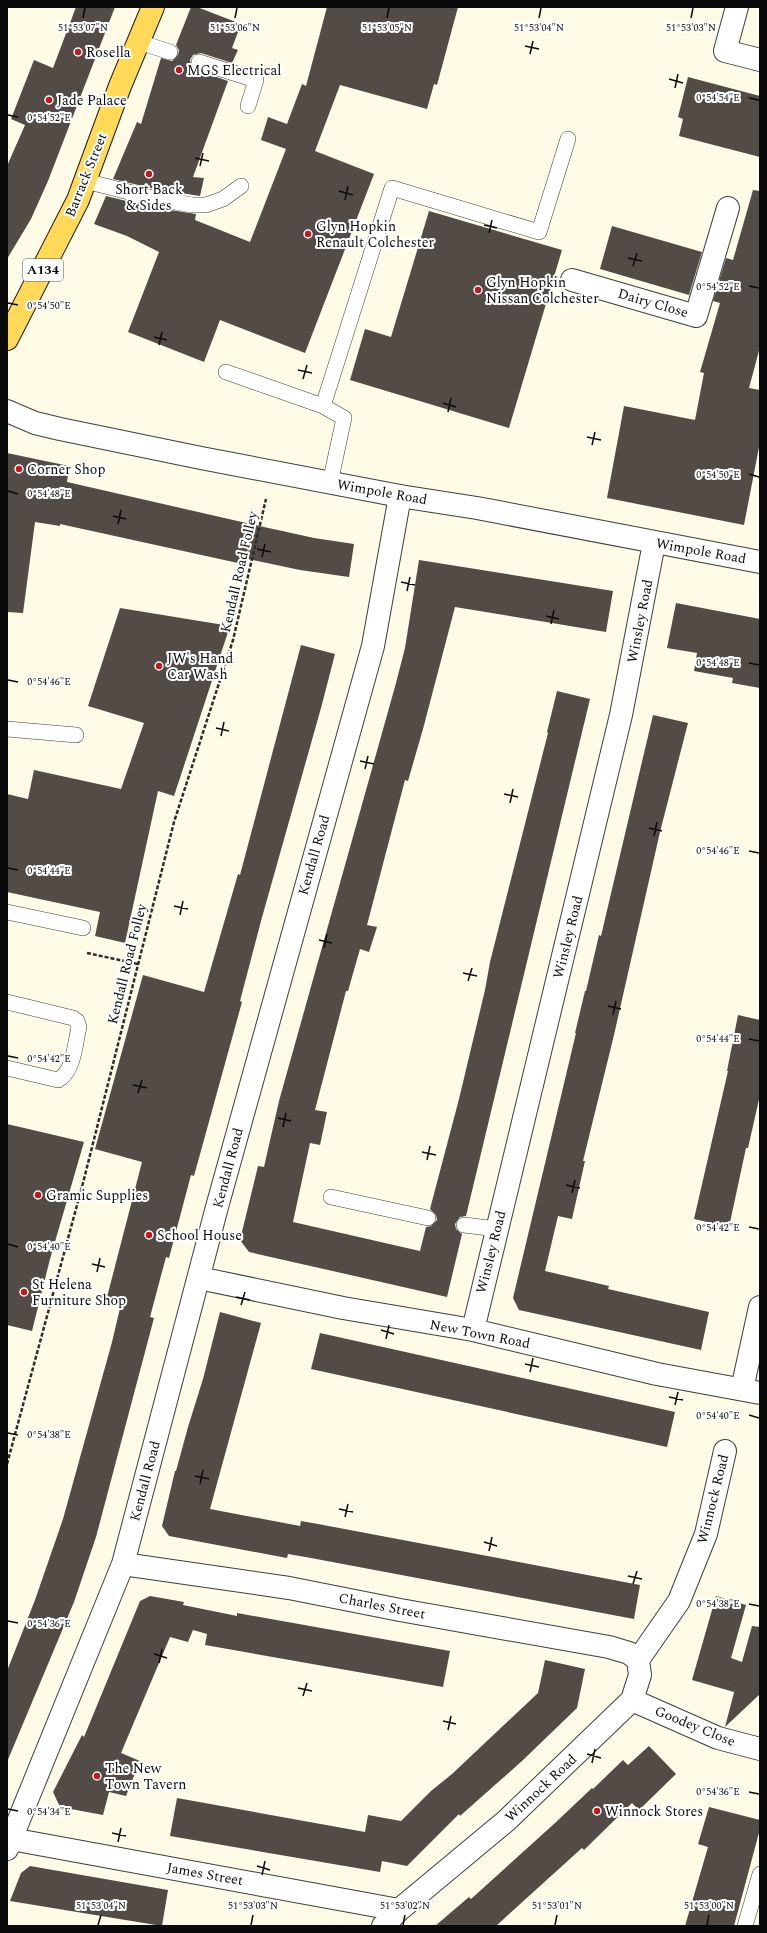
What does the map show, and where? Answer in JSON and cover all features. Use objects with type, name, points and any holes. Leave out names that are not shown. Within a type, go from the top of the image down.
[{"type":"main road","name":"Barrack Street","points":[[7,339],[78,200],[153,7]]},
{"type":"street","points":[[738,7],[725,51],[760,60]]},
{"type":"street","name":"Dairy Close","points":[[572,280],[696,316],[728,208]]},
{"type":"street","name":"Wimpole Road","points":[[7,411],[35,423],[60,429],[273,472],[400,496],[477,508],[654,543],[760,562]]},
{"type":"street","name":"Kendall Road","points":[[9,1844],[123,1564],[217,1207],[373,646],[400,496]]},
{"type":"street","name":"Winsley Road","points":[[473,1330],[621,715],[654,543]]},
{"type":"street","name":"New Town Road","points":[[199,1278],[343,1308],[473,1330],[657,1374],[751,1391]]},
{"type":"street","points":[[751,1391],[760,1307]]},
{"type":"street","name":"Winnock Road","points":[[383,1926],[399,1910],[506,1820],[632,1700],[640,1675],[638,1660],[679,1601],[706,1534],[726,1451]]},
{"type":"street","name":"Charles Street","points":[[123,1564],[289,1588],[609,1647],[628,1653],[638,1660]]},
{"type":"street","name":"Goodey Close","points":[[632,1700],[718,1738],[760,1749]]},
{"type":"street","name":"James Street","points":[[9,1844],[399,1910]]},
{"type":"lane","points":[[139,42],[170,52]]},
{"type":"lane","points":[[199,62],[256,80],[248,106]]},
{"type":"lane","points":[[323,406],[392,188],[540,232],[568,139]]},
{"type":"lane","points":[[85,181],[153,198],[192,205],[206,205],[224,199],[241,186]]},
{"type":"lane","points":[[226,372],[323,406],[344,418],[330,483]]},
{"type":"lane","points":[[7,729],[76,735]]},
{"type":"lane","points":[[7,912],[82,928]]},
{"type":"lane","points":[[7,1002],[73,1018],[77,1021],[79,1027],[68,1070],[63,1077],[58,1080],[7,1068]]},
{"type":"lane","points":[[331,1197],[428,1218]]},
{"type":"lane","points":[[464,1225],[497,1228]]},
{"type":"lane","points":[[745,1926],[760,1874]]},
{"type":"path","name":"Kendall Road Folley","points":[[7,1464],[83,1183],[174,822],[233,640],[273,472]]},
{"type":"path","points":[[82,928],[84,952],[138,964]]},
{"type":"building","points":[[76,7],[115,7],[48,181],[31,219],[7,259],[7,166],[25,125],[11,119],[34,60],[53,68]]},
{"type":"building","points":[[191,7],[197,7],[241,24],[232,48],[238,50],[232,63],[201,53],[193,55],[190,60],[192,68],[228,81],[193,177],[204,178],[200,196],[155,189],[113,179],[137,122],[141,124],[161,58],[172,61],[178,55],[179,50],[176,45]]},
{"type":"building","points":[[327,7],[458,7],[437,85],[434,84],[427,109],[340,85],[315,151],[374,174],[305,353],[220,320],[204,362],[128,332],[159,252],[127,236],[94,224],[106,196],[151,207],[196,214],[195,220],[250,242],[286,149],[261,140],[268,117],[287,124],[302,84],[306,86]]},
{"type":"building","points":[[688,77],[760,96],[760,157],[679,136],[683,119],[678,117]]},
{"type":"building","points":[[753,190],[760,191],[760,347],[749,388],[760,390],[760,442],[744,525],[607,498],[624,406],[695,420],[704,373],[700,372],[720,303],[713,301],[726,258],[733,260]]},
{"type":"building","name":"Glyn Hopkin Nissan Colchester","points":[[429,211],[562,250],[509,428],[350,380],[365,329],[391,337]]},
{"type":"building","points":[[612,226],[702,252],[689,295],[600,269]]},
{"type":"building","points":[[7,453],[69,466],[67,482],[314,538],[354,544],[349,577],[300,570],[248,559],[247,565],[60,524],[60,526],[35,522],[23,613],[7,612]]},
{"type":"building","points":[[419,560],[613,591],[606,632],[455,607],[408,781],[405,780],[367,925],[377,927],[369,952],[360,949],[348,991],[346,991],[315,1110],[327,1112],[320,1145],[310,1143],[293,1222],[420,1251],[426,1227],[431,1226],[437,1220],[436,1215],[430,1209],[459,1099],[485,990],[490,962],[548,733],[557,691],[590,699],[466,1216],[460,1217],[455,1224],[456,1229],[462,1234],[447,1297],[249,1252],[240,1240],[258,1166],[264,1167],[279,1101],[396,683],[405,648]]},
{"type":"building","points":[[676,603],[760,619],[760,688],[732,683],[733,678],[694,671],[697,653],[667,648]]},
{"type":"building","points":[[120,608],[230,626],[174,796],[158,791],[125,943],[95,936],[100,912],[7,892],[7,794],[28,799],[34,770],[121,789],[144,723],[88,706]]},
{"type":"building","points":[[301,645],[335,654],[321,708],[261,921],[240,1001],[242,1002],[194,1176],[191,1175],[169,1258],[166,1257],[150,1317],[154,1318],[96,1537],[74,1602],[7,1762],[7,1671],[35,1600],[63,1519],[112,1342],[121,1304],[106,1301],[142,1162],[95,1149],[143,975],[204,992],[238,874],[240,875]]},
{"type":"building","points":[[653,715],[688,723],[660,832],[614,1035],[583,1161],[585,1161],[572,1219],[558,1216],[545,1271],[609,1286],[608,1289],[709,1312],[701,1350],[519,1310],[513,1298],[585,991],[599,935],[601,936]]},
{"type":"building","points":[[738,1015],[760,1020],[760,1095],[748,1148],[746,1148],[729,1227],[694,1219],[728,1071]]},
{"type":"building","name":"Gramic Supplies","points":[[7,1124],[84,1142],[50,1259],[32,1331],[7,1325]]},
{"type":"building","points":[[220,1312],[261,1323],[210,1509],[300,1526],[301,1521],[318,1524],[640,1585],[634,1619],[311,1558],[288,1554],[287,1558],[169,1536],[162,1526],[175,1471],[203,1379]]},
{"type":"building","points":[[320,1333],[675,1412],[667,1447],[311,1369]]},
{"type":"building","points":[[150,1596],[184,1602],[183,1605],[237,1616],[237,1613],[450,1651],[443,1687],[205,1645],[207,1634],[193,1630],[188,1642],[170,1637],[121,1753],[140,1761],[126,1796],[109,1792],[103,1815],[60,1807],[53,1792],[82,1735],[84,1737],[140,1601]]},
{"type":"building","points":[[716,1596],[746,1605],[731,1658],[742,1662],[752,1626],[760,1627],[760,1694],[725,1727],[736,1685],[734,1692],[692,1680]]},
{"type":"building","points":[[545,1660],[585,1669],[577,1708],[522,1761],[460,1816],[459,1814],[407,1866],[382,1861],[380,1872],[170,1836],[177,1798],[365,1832],[368,1815],[401,1821],[431,1791],[452,1774],[538,1693]]},
{"type":"building","points":[[649,1746],[676,1774],[639,1810],[632,1803],[584,1850],[582,1848],[496,1926],[435,1926],[469,1897],[471,1899],[623,1760],[628,1765]]},
{"type":"building","points":[[709,1807],[760,1820],[760,1829],[734,1926],[685,1926],[708,1847],[698,1844]]},
{"type":"building","points":[[30,1866],[168,1890],[162,1926],[10,1901],[21,1873]]},
{"type":"place","name":"Rosella","points":[[78,52]]},
{"type":"place","name":"MGS Electrical","points":[[179,70]]},
{"type":"place","name":"Jade Palace","points":[[49,100]]},
{"type":"place","name":"Short Back & Sides","points":[[149,174]]},
{"type":"place","name":"Glyn Hopkin Renault Colchester","points":[[308,234]]},
{"type":"place","name":"Glyn Hopkin Nissan Colchester","points":[[478,290]]},
{"type":"place","name":"Corner Shop","points":[[19,469]]},
{"type":"place","name":"JW's Hand Car Wash","points":[[159,666]]},
{"type":"place","name":"Gramic Supplies","points":[[38,1195]]},
{"type":"place","name":"School House","points":[[149,1235]]},
{"type":"place","name":"St Helena Furniture Shop","points":[[24,1292]]},
{"type":"place","name":"The New Town Tavern","points":[[97,1776]]},
{"type":"place","name":"Winnock Stores","points":[[597,1811]]}]
